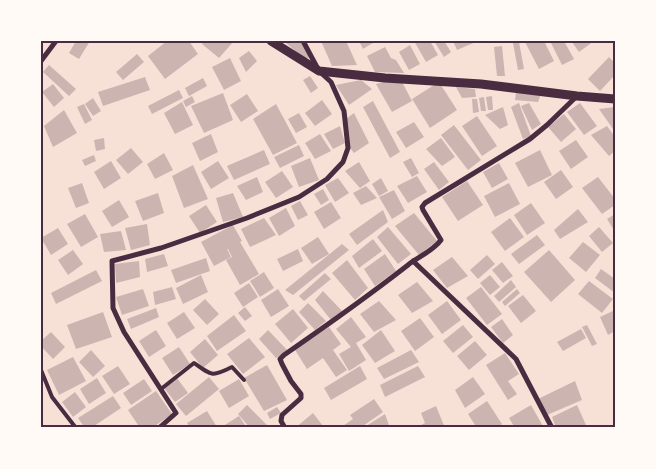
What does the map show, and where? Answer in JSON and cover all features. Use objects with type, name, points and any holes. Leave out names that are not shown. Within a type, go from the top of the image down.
[{"type":"street","points":[[41,61],[56,41]]},
{"type":"street","points":[[159,428],[176,413],[124,332],[113,308],[112,261],[161,248],[247,218],[299,197],[327,179],[343,162],[348,148],[344,111],[331,82],[319,71],[271,41]]},
{"type":"street","points":[[303,41],[319,71]]},
{"type":"street","points":[[319,71],[386,78],[481,84],[615,99]]},
{"type":"street","points":[[285,428],[281,421],[282,415],[301,398],[301,394],[291,381],[280,359],[438,244],[441,240],[422,207],[425,203],[530,139],[548,125],[577,96]]},
{"type":"street","points":[[413,261],[516,359],[552,428]]},
{"type":"lane","points":[[161,389],[194,362],[209,373],[215,374],[232,367],[244,380]]},
{"type":"lane","points":[[41,370],[52,397],[76,428]]},
{"type":"building","points":[[76,41],[90,41],[79,59],[69,53]]},
{"type":"building","points":[[167,41],[189,41],[198,54],[165,79],[148,56]]},
{"type":"building","points":[[204,41],[234,41],[219,58],[202,44]]},
{"type":"building","points":[[288,41],[300,41],[310,57],[305,59],[286,43]]},
{"type":"building","points":[[321,41],[346,41],[357,65],[332,66]]},
{"type":"building","points":[[359,41],[376,41],[363,49]]},
{"type":"building","points":[[414,41],[430,41],[438,55],[426,62]]},
{"type":"building","points":[[434,41],[444,41],[451,52],[444,57]]},
{"type":"building","points":[[453,41],[478,41],[457,50]]},
{"type":"building","points":[[526,41],[544,41],[554,61],[539,69]]},
{"type":"building","points":[[550,41],[564,41],[574,59],[562,65]]},
{"type":"building","points":[[573,41],[594,41],[579,52]]},
{"type":"building","points":[[519,42],[524,69],[518,70],[513,43]]},
{"type":"building","points":[[410,45],[420,64],[409,70],[399,52]]},
{"type":"building","points":[[502,46],[505,76],[497,76],[494,47]]},
{"type":"building","points":[[385,47],[391,58],[396,60],[404,73],[375,72],[367,56]]},
{"type":"building","points":[[249,51],[257,61],[246,72],[239,58]]},
{"type":"building","points":[[137,54],[144,62],[123,80],[116,72]]},
{"type":"building","points":[[609,57],[615,63],[615,75],[600,91],[588,79]]},
{"type":"building","points":[[230,58],[241,81],[224,90],[212,67]]},
{"type":"building","points":[[49,65],[76,89],[69,96],[43,72]]},
{"type":"building","points":[[310,76],[318,88],[311,93],[303,80]]},
{"type":"building","points":[[145,77],[150,90],[103,106],[98,92]]},
{"type":"building","points":[[203,78],[207,86],[189,96],[185,88]]},
{"type":"building","points":[[361,80],[372,89],[349,105],[336,85]]},
{"type":"building","points":[[390,80],[401,80],[412,101],[392,112],[376,84]]},
{"type":"building","points":[[439,82],[457,110],[430,128],[412,99]]},
{"type":"building","points":[[53,84],[64,98],[54,107],[42,92]]},
{"type":"building","points":[[456,87],[475,89],[476,97],[462,98]]},
{"type":"building","points":[[179,90],[183,98],[152,114],[148,106]]},
{"type":"building","points":[[516,92],[541,94],[538,102],[515,100]]},
{"type":"building","points":[[223,93],[233,120],[204,133],[191,106]]},
{"type":"building","points":[[247,94],[258,111],[241,122],[230,105]]},
{"type":"building","points":[[192,96],[195,102],[186,107],[183,101]]},
{"type":"building","points":[[492,96],[493,110],[488,110],[486,97]]},
{"type":"building","points":[[484,97],[486,111],[481,111],[479,98]]},
{"type":"building","points":[[93,98],[101,111],[93,116],[85,104]]},
{"type":"building","points":[[472,99],[477,99],[479,112],[473,113]]},
{"type":"building","points":[[322,100],[332,114],[315,126],[305,113]]},
{"type":"building","points":[[373,101],[400,152],[390,158],[363,107]]},
{"type":"building","points":[[182,102],[193,125],[175,134],[164,113]]},
{"type":"building","points":[[519,103],[531,136],[523,139],[511,107]]},
{"type":"building","points":[[529,103],[541,124],[532,130],[521,106]]},
{"type":"building","points":[[580,103],[597,126],[584,135],[567,112]]},
{"type":"building","points":[[84,104],[92,120],[85,124],[77,107]]},
{"type":"building","points":[[276,104],[297,143],[273,155],[253,119]]},
{"type":"building","points":[[503,107],[508,125],[500,129],[485,115]]},
{"type":"building","points":[[615,107],[615,127],[613,129],[599,109]]},
{"type":"building","points":[[64,110],[77,133],[53,147],[44,126]]},
{"type":"building","points":[[299,113],[307,127],[296,133],[288,119]]},
{"type":"building","points":[[354,113],[369,143],[354,153],[350,148],[346,119]]},
{"type":"building","points":[[564,114],[576,129],[561,142],[548,127]]},
{"type":"building","points":[[477,116],[497,146],[482,156],[462,126]]},
{"type":"building","points":[[414,122],[424,137],[406,148],[396,132]]},
{"type":"building","points":[[454,125],[481,160],[468,170],[441,135]]},
{"type":"building","points":[[340,126],[345,143],[333,149],[324,134]]},
{"type":"building","points":[[607,126],[615,137],[615,151],[609,156],[591,135]]},
{"type":"building","points":[[211,134],[218,152],[200,161],[192,143]]},
{"type":"building","points":[[320,134],[331,151],[315,159],[305,143]]},
{"type":"building","points":[[104,138],[105,149],[96,151],[94,140]]},
{"type":"building","points":[[441,138],[455,157],[442,166],[426,149]]},
{"type":"building","points":[[576,140],[588,157],[571,169],[559,151]]},
{"type":"building","points":[[299,145],[304,156],[280,168],[274,157]]},
{"type":"building","points":[[131,148],[143,162],[128,174],[116,160]]},
{"type":"building","points":[[264,150],[270,164],[234,180],[227,166]]},
{"type":"building","points":[[540,150],[552,175],[528,187],[515,163]]},
{"type":"building","points":[[164,153],[173,170],[155,179],[147,164]]},
{"type":"building","points":[[94,155],[96,161],[85,166],[82,160]]},
{"type":"building","points":[[310,158],[319,180],[299,187],[291,166]]},
{"type":"building","points":[[411,158],[419,173],[412,177],[403,162]]},
{"type":"building","points":[[111,161],[121,178],[104,189],[94,172]]},
{"type":"building","points":[[218,161],[229,178],[211,189],[201,172]]},
{"type":"building","points":[[359,162],[370,181],[360,188],[345,171]]},
{"type":"building","points":[[434,162],[449,182],[439,190],[424,169]]},
{"type":"building","points":[[499,163],[508,179],[492,188],[483,172]]},
{"type":"building","points":[[193,165],[208,199],[184,208],[172,176]]},
{"type":"building","points":[[561,170],[573,187],[556,199],[544,182]]},
{"type":"building","points":[[282,171],[293,187],[276,198],[265,182]]},
{"type":"building","points":[[417,176],[427,192],[408,203],[397,186]]},
{"type":"building","points":[[257,177],[263,192],[246,200],[237,186]]},
{"type":"building","points":[[598,177],[615,199],[615,205],[602,214],[582,188]]},
{"type":"building","points":[[338,178],[349,193],[335,202],[325,185]]},
{"type":"building","points":[[381,178],[388,191],[379,196],[372,184]]},
{"type":"building","points":[[467,181],[483,205],[458,221],[442,197]]},
{"type":"building","points":[[82,183],[89,203],[76,208],[68,188]]},
{"type":"building","points":[[509,183],[520,204],[495,217],[484,196]]},
{"type":"building","points":[[366,186],[377,198],[361,205],[353,193]]},
{"type":"building","points":[[323,189],[329,200],[321,205],[314,194]]},
{"type":"building","points":[[394,190],[405,211],[392,219],[379,197]]},
{"type":"building","points":[[158,193],[164,213],[143,221],[135,201]]},
{"type":"building","points":[[233,193],[243,217],[223,222],[216,198]]},
{"type":"building","points":[[119,200],[129,217],[112,227],[102,211]]},
{"type":"building","points":[[300,201],[308,215],[298,220],[291,206]]},
{"type":"building","points":[[331,202],[341,218],[324,229],[314,212]]},
{"type":"building","points":[[531,203],[545,223],[527,235],[514,215]]},
{"type":"building","points":[[206,205],[217,222],[200,233],[189,216]]},
{"type":"building","points":[[286,208],[295,226],[279,236],[269,218]]},
{"type":"building","points":[[578,209],[588,222],[560,239],[554,230]]},
{"type":"building","points":[[383,210],[388,222],[357,245],[349,234]]},
{"type":"building","points":[[414,213],[437,241],[419,255],[395,226]]},
{"type":"building","points":[[85,214],[98,237],[81,247],[67,224]]},
{"type":"building","points":[[615,214],[615,232],[607,219]]},
{"type":"building","points":[[264,218],[276,235],[250,247],[241,229]]},
{"type":"building","points":[[510,218],[524,237],[505,251],[491,232]]},
{"type":"building","points":[[147,224],[150,245],[131,250],[125,228]]},
{"type":"building","points":[[233,225],[242,241],[240,242],[259,274],[240,285],[226,260],[232,257],[228,249],[231,257],[214,266],[201,242]]},
{"type":"building","points":[[388,227],[411,254],[398,264],[377,237]]},
{"type":"building","points":[[599,227],[613,243],[602,252],[589,236]]},
{"type":"building","points":[[58,228],[68,244],[51,255],[41,238]]},
{"type":"building","points":[[121,231],[126,250],[104,252],[100,234]]},
{"type":"building","points":[[537,235],[545,245],[519,264],[511,254]]},
{"type":"building","points":[[318,237],[329,254],[312,264],[301,248]]},
{"type":"building","points":[[373,239],[382,251],[359,268],[352,256]]},
{"type":"building","points":[[583,242],[600,255],[586,272],[569,258]]},
{"type":"building","points":[[342,244],[349,250],[293,295],[285,290]]},
{"type":"building","points":[[298,249],[303,261],[283,271],[277,259]]},
{"type":"building","points":[[73,250],[83,264],[68,275],[58,260]]},
{"type":"building","points":[[549,250],[575,280],[551,302],[524,272]]},
{"type":"building","points":[[164,254],[168,266],[147,272],[145,259]]},
{"type":"building","points":[[385,254],[396,271],[375,286],[364,269]]},
{"type":"building","points":[[487,255],[495,264],[478,279],[470,270]]},
{"type":"building","points":[[452,257],[468,276],[447,288],[433,270]]},
{"type":"building","points":[[206,258],[210,271],[176,283],[171,270]]},
{"type":"building","points":[[347,260],[368,288],[355,300],[332,273]]},
{"type":"building","points":[[139,261],[140,277],[116,283],[115,264]]},
{"type":"building","points":[[502,262],[513,276],[503,283],[492,270]]},
{"type":"building","points":[[601,269],[615,279],[615,293],[595,278]]},
{"type":"building","points":[[96,270],[102,281],[56,304],[51,293]]},
{"type":"building","points":[[264,272],[274,288],[260,297],[250,281]]},
{"type":"building","points":[[325,273],[331,279],[304,301],[299,296]]},
{"type":"building","points":[[201,275],[208,292],[183,304],[176,288]]},
{"type":"building","points":[[490,275],[500,287],[490,295],[480,283]]},
{"type":"building","points":[[511,280],[516,287],[499,302],[494,296]]},
{"type":"building","points":[[589,281],[613,299],[602,313],[578,294]]},
{"type":"building","points":[[417,282],[433,301],[412,313],[398,295]]},
{"type":"building","points":[[249,283],[258,297],[243,307],[234,293]]},
{"type":"building","points":[[172,287],[176,299],[155,305],[153,292]]},
{"type":"building","points":[[481,287],[502,314],[487,325],[466,298]]},
{"type":"building","points":[[143,289],[149,306],[122,315],[116,297]]},
{"type":"building","points":[[278,289],[289,306],[271,317],[261,300]]},
{"type":"building","points":[[517,289],[520,293],[505,306],[502,302]]},
{"type":"building","points":[[323,291],[343,312],[331,320],[315,300]]},
{"type":"building","points":[[523,295],[536,311],[521,323],[508,306]]},
{"type":"building","points":[[205,299],[219,314],[207,325],[193,310]]},
{"type":"building","points":[[379,301],[396,320],[374,332],[360,314]]},
{"type":"building","points":[[447,301],[461,320],[442,334],[428,315]]},
{"type":"building","points":[[308,303],[326,321],[315,330],[299,312]]},
{"type":"building","points":[[245,307],[252,316],[245,321],[238,313]]},
{"type":"building","points":[[156,308],[159,317],[131,329],[127,319]]},
{"type":"building","points":[[293,309],[308,328],[291,343],[275,324]]},
{"type":"building","points":[[615,310],[615,331],[608,335],[600,317]]},
{"type":"building","points":[[103,312],[112,337],[76,349],[67,325]]},
{"type":"building","points":[[184,312],[195,328],[177,339],[167,323]]},
{"type":"building","points":[[234,315],[246,331],[217,351],[207,336]]},
{"type":"building","points":[[351,317],[366,337],[356,343],[366,360],[349,371],[339,354],[351,347],[336,329]]},
{"type":"building","points":[[420,318],[434,337],[415,351],[401,331]]},
{"type":"building","points":[[502,319],[513,335],[503,343],[491,327]]},
{"type":"building","points":[[463,325],[473,337],[453,353],[443,341]]},
{"type":"building","points":[[587,325],[597,344],[592,346],[582,327]]},
{"type":"building","points":[[329,327],[341,344],[333,350],[347,370],[336,377],[323,358],[307,369],[295,350]]},
{"type":"building","points":[[581,329],[586,338],[563,351],[557,342]]},
{"type":"building","points":[[156,330],[166,346],[149,357],[139,341]]},
{"type":"building","points":[[268,330],[288,351],[276,358],[259,339]]},
{"type":"building","points":[[381,330],[395,351],[375,363],[362,345]]},
{"type":"building","points":[[51,332],[65,347],[53,359],[41,346],[41,341]]},
{"type":"building","points":[[249,338],[265,357],[243,374],[227,354]]},
{"type":"building","points":[[205,339],[218,355],[203,368],[190,352]]},
{"type":"building","points":[[475,341],[487,355],[469,370],[457,356]]},
{"type":"building","points":[[179,347],[190,364],[173,375],[162,358]]},
{"type":"building","points":[[91,350],[105,366],[93,377],[79,362]]},
{"type":"building","points":[[411,350],[419,362],[384,379],[377,368]]},
{"type":"building","points":[[505,353],[519,374],[508,381],[517,394],[508,400],[486,365]]},
{"type":"building","points":[[73,357],[86,381],[59,395],[47,370]]},
{"type":"building","points":[[267,365],[287,400],[264,411],[244,378]]},
{"type":"building","points":[[118,366],[130,384],[114,394],[102,376]]},
{"type":"building","points":[[360,366],[367,379],[331,400],[324,388]]},
{"type":"building","points":[[418,366],[425,377],[385,397],[380,385]]},
{"type":"building","points":[[209,377],[219,389],[186,416],[176,404]]},
{"type":"building","points":[[473,377],[485,394],[465,408],[455,390]]},
{"type":"building","points":[[97,378],[106,393],[89,404],[80,389]]},
{"type":"building","points":[[177,378],[188,393],[175,402],[164,388]]},
{"type":"building","points":[[144,379],[152,391],[131,405],[123,393]]},
{"type":"building","points":[[239,379],[249,396],[229,408],[219,391]]},
{"type":"building","points":[[575,381],[582,400],[547,415],[538,399]]},
{"type":"building","points":[[156,391],[172,414],[152,428],[140,428],[128,410]]},
{"type":"building","points":[[75,392],[86,407],[73,417],[62,402]]},
{"type":"building","points":[[113,396],[121,408],[91,428],[85,428],[78,418]]},
{"type":"building","points":[[374,399],[383,412],[360,428],[340,428],[353,419],[350,415]]},
{"type":"building","points":[[487,401],[502,424],[497,428],[477,428],[468,414]]},
{"type":"building","points":[[247,405],[267,425],[263,428],[250,428],[238,414]]},
{"type":"building","points":[[531,405],[544,428],[515,428],[509,418]]},
{"type":"building","points":[[577,405],[586,425],[581,428],[556,428],[552,417]]},
{"type":"building","points":[[436,406],[445,428],[415,428],[425,423],[421,413]]},
{"type":"building","points":[[277,407],[281,413],[270,419],[267,413]]},
{"type":"building","points":[[207,411],[217,427],[190,428],[187,423]]},
{"type":"building","points":[[313,413],[323,426],[321,428],[295,428]]},
{"type":"building","points":[[385,414],[390,428],[363,428]]},
{"type":"building","points":[[239,416],[247,428],[220,428]]}]
